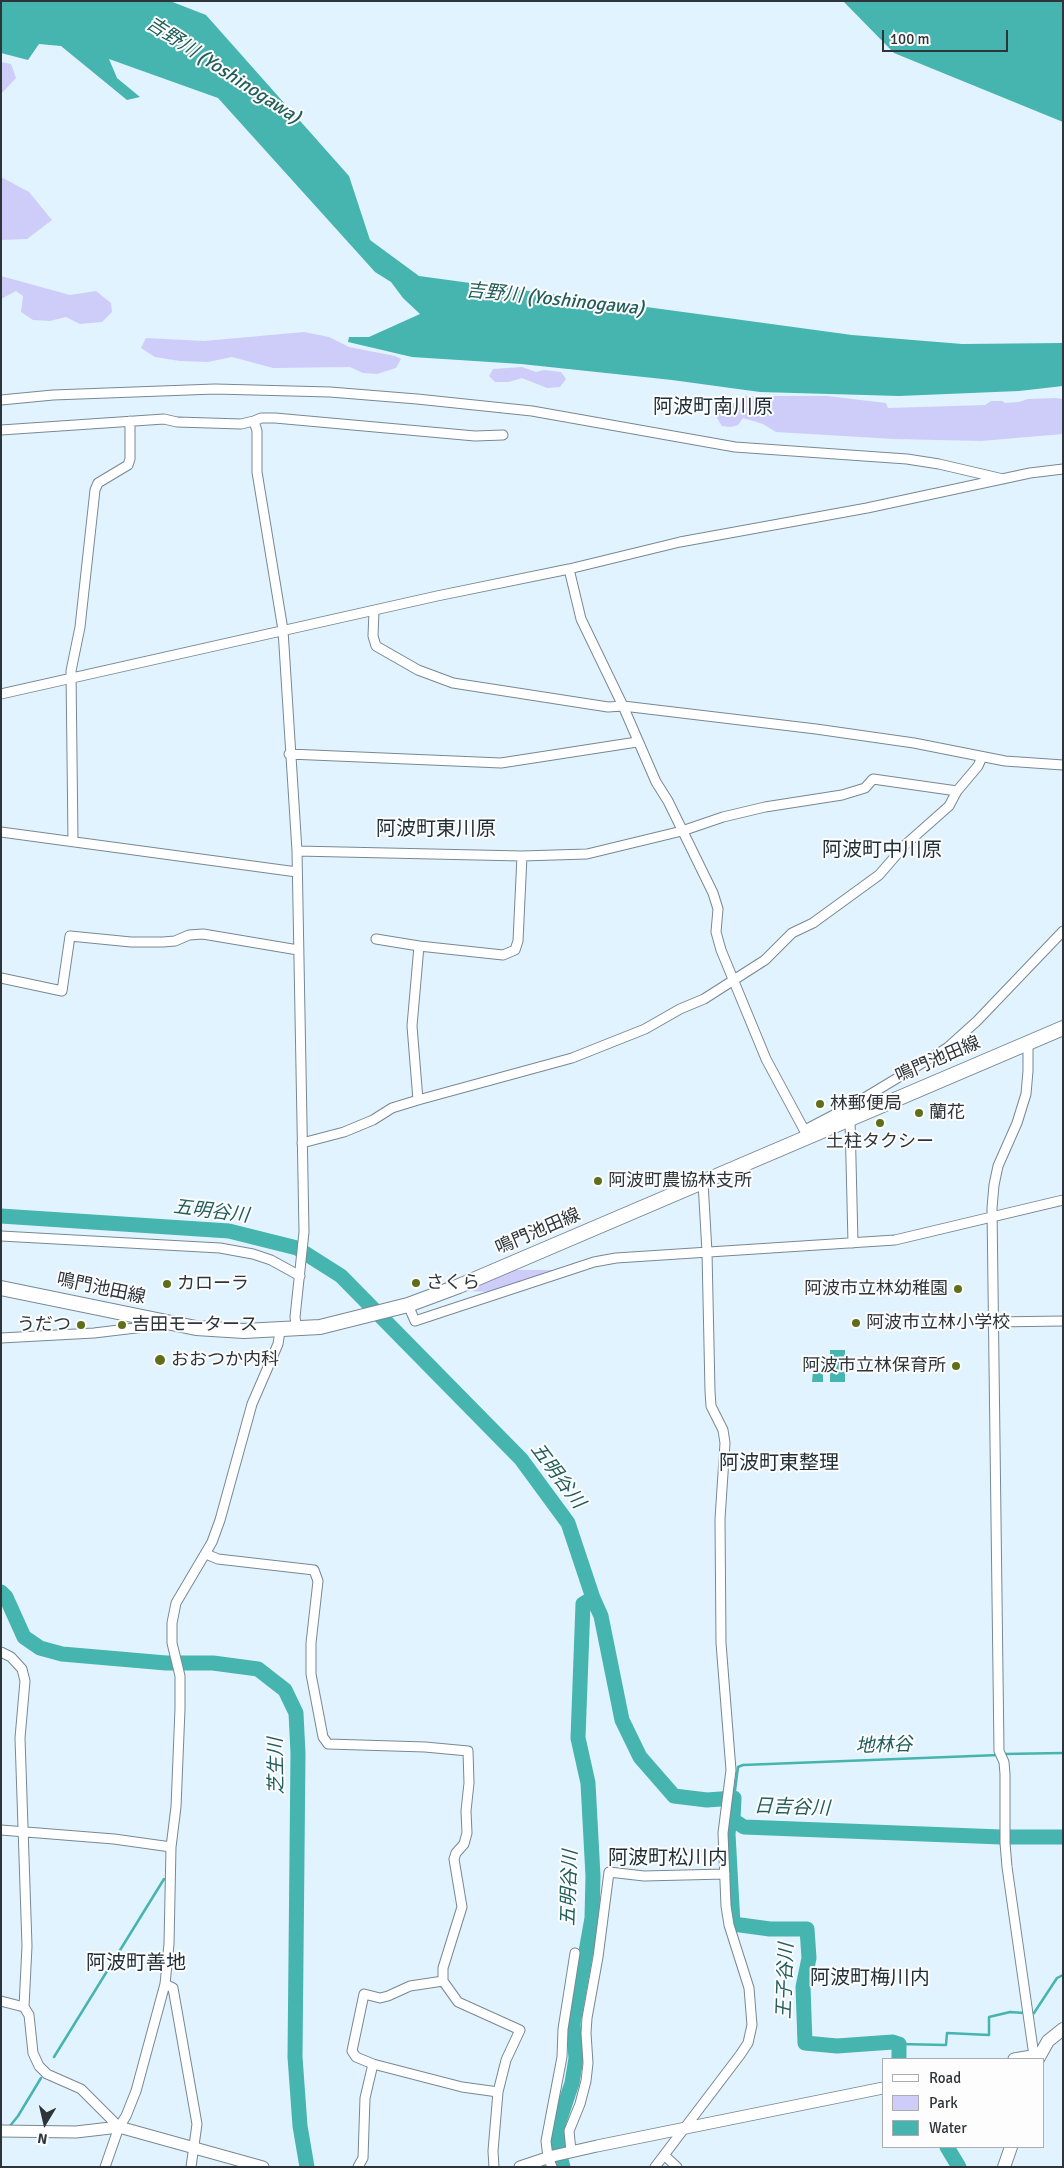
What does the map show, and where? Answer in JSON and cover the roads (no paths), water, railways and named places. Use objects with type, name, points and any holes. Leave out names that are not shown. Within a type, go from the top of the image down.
[{"type":"main road","name":"鳴門池田線","points":[[1,1288],[196,1328],[244,1331],[298,1330],[362,1317],[402,1306],[459,1286],[703,1182],[807,1133],[850,1119],[1063,1028]]},
{"type":"main road","points":[[1038,2057],[1048,2041],[1063,2029]]},
{"type":"main road","points":[[1004,2167],[1011,2148]]},
{"type":"street","points":[[1,400],[53,395],[215,389],[330,392],[418,398],[532,411],[735,446],[931,463],[1003,479]]},
{"type":"street","points":[[1,430],[164,419],[177,422],[242,424],[261,418],[275,418],[475,436],[504,435]]},
{"type":"street","points":[[73,842],[71,678],[80,627],[96,490],[98,483],[128,465],[130,459],[130,421]]},
{"type":"street","points":[[254,421],[257,431],[257,472],[283,630],[289,754],[297,850],[303,1241],[295,1317],[298,1330]]},
{"type":"street","points":[[1,694],[437,596],[569,569],[680,542],[867,508],[1003,479],[1063,469]]},
{"type":"street","points":[[569,569],[581,619],[623,706],[637,742],[713,893],[718,909],[716,932],[720,950],[766,1059],[807,1133],[947,1048],[977,1021],[1063,931]]},
{"type":"street","points":[[374,611],[373,636],[376,646],[426,674],[453,683],[499,692],[608,707],[623,706],[914,743],[982,757],[1063,765]]},
{"type":"street","points":[[289,754],[501,763],[637,742]]},
{"type":"street","points":[[302,1142],[344,1132],[373,1120],[392,1108],[572,1058],[645,1029],[680,1009],[704,999],[765,960],[792,933],[813,923],[879,875],[905,845],[948,806],[957,791],[978,766],[982,757]]},
{"type":"street","points":[[297,850],[522,856],[587,854],[682,831],[723,817],[765,807],[842,795],[865,788],[873,779],[957,791]]},
{"type":"street","points":[[1,832],[297,872]]},
{"type":"street","points":[[376,939],[419,946],[503,955],[515,950],[518,941],[522,856]]},
{"type":"street","points":[[1,978],[62,991],[70,936],[131,942],[175,942],[190,935],[203,934],[298,950]]},
{"type":"street","points":[[418,1100],[412,1026],[419,946]]},
{"type":"street","points":[[1028,1042],[1026,1094],[1017,1123],[998,1166],[994,1185],[994,1322],[1001,1755],[1005,1774],[1005,1842],[1033,2049],[1038,2057]]},
{"type":"street","points":[[850,1119],[853,1243]]},
{"type":"street","points":[[655,2167],[748,2043],[752,2025],[749,1988],[729,1925],[725,1874],[724,1823],[731,1770],[720,1643],[720,1518],[725,1443],[723,1430],[711,1406],[703,1182]]},
{"type":"street","points":[[402,1306],[415,1321],[594,1262],[616,1258],[895,1240],[1063,1200]]},
{"type":"street","points":[[1,1236],[220,1248],[262,1257],[300,1274]]},
{"type":"street","points":[[1,1338],[94,1333],[144,1327],[160,1321]]},
{"type":"street","points":[[994,1322],[1063,1321]]},
{"type":"street","points":[[105,2167],[119,2127],[126,2116],[136,2091],[165,1984],[169,1944],[171,1847],[176,1808],[180,1676],[172,1643],[172,1623],[176,1603],[206,1554],[220,1520],[252,1404],[278,1344],[280,1331]]},
{"type":"street","points":[[206,1554],[218,1559],[314,1570],[318,1581],[311,1643],[312,1674],[323,1737],[328,1744],[425,1747],[468,1751],[467,1833],[464,1844],[456,1852],[454,1859],[462,1907],[444,1968],[443,1981],[458,2002],[520,2030],[506,2060],[498,2092],[493,2151],[494,2167]]},
{"type":"street","points":[[1,1652],[12,1657],[22,1669],[25,1681],[20,1738],[27,1946],[24,2007],[29,2015],[33,2053],[38,2066],[47,2074],[81,2088],[119,2127]]},
{"type":"street","points":[[1,1830],[114,1839],[171,1847]]},
{"type":"street","points":[[569,2152],[569,2131],[580,2104],[586,2081],[588,2063],[587,2018],[598,1957],[609,1872],[644,1876],[725,1874]]},
{"type":"street","points":[[551,2160],[546,2141],[562,2057],[563,2029],[576,1952]]},
{"type":"street","points":[[443,1981],[410,1986],[380,1998],[364,1994],[352,2051],[356,2057],[373,2064],[462,2087],[498,2092]]},
{"type":"street","points":[[165,1984],[173,1988],[197,2124],[191,2167]]},
{"type":"street","points":[[1,2001],[24,2007]]},
{"type":"street","points":[[358,2167],[363,2158],[365,2098],[373,2064]]},
{"type":"street","points":[[520,2167],[551,2160],[569,2152],[882,2088]]},
{"type":"street","points":[[1,2131],[76,2132],[119,2127],[263,2167]]},
{"type":"street","points":[[664,2155],[676,2167]]},
{"type":"water","name":"吉野川 (Yoshinogawa)","points":[[1,1],[170,1],[206,15],[349,176],[370,240],[419,276],[852,335],[962,344],[1063,343],[1063,386],[1019,391],[899,396],[760,392],[672,380],[521,364],[412,357],[348,342],[349,337],[369,337],[420,314],[403,298],[391,282],[375,272],[218,98],[109,59],[117,78],[140,97],[127,100],[61,46],[39,44],[28,60],[1,53]]},
{"type":"water","points":[[843,1],[1063,1],[1063,122],[894,53]]},
{"type":"water","points":[[830,1350],[845,1350],[845,1382],[830,1382]]},
{"type":"water","points":[[813,1370],[823,1370],[823,1382],[812,1382]]},
{"type":"waterway","name":"五明谷川","points":[[1,1216],[229,1231],[297,1248],[341,1276],[521,1459],[568,1523],[593,1598],[601,1616],[622,1720],[640,1757],[674,1796],[707,1800],[734,1798],[733,1820],[744,1827],[1001,1837],[1063,1837]]},
{"type":"waterway","name":"芝生川","points":[[1,1592],[6,1597],[24,1637],[40,1648],[62,1654],[166,1663],[213,1663],[258,1669],[285,1690],[296,1713],[298,1753],[295,2057],[300,2126],[307,2167]]},
{"type":"waterway","name":"五明谷川","points":[[563,2167],[558,2149],[558,2125],[572,2083],[576,2058],[573,2024],[592,1918],[593,1876],[588,1783],[578,1738],[583,1604],[593,1598]]},
{"type":"waterway","name":"地林谷","points":[[1004,1754],[1063,1753]]},
{"type":"waterway","name":"地林谷","points":[[734,1798],[738,1767],[743,1765],[999,1755]]},
{"type":"waterway","name":"王子谷川","points":[[733,1820],[729,1825],[728,1834],[733,1924],[770,1929],[807,1929],[809,1958],[803,1987],[805,2043],[837,2046],[893,2042],[899,2044],[899,2058]]},
{"type":"waterway","points":[[54,2057],[164,1879]]},
{"type":"waterway","points":[[1031,2013],[1034,2013],[1057,1978],[1063,1975]]},
{"type":"waterway","points":[[899,2044],[946,2045],[947,2033],[989,2035],[989,2017],[1010,2012],[1024,2013]]},
{"type":"waterway","points":[[10,2126],[41,2078]]},
{"type":"waterway","name":"王子谷川","points":[[948,2148],[959,2167]]},
{"type":"place","name":"林郵便局","points":[[820,1104]]},
{"type":"place","name":"蘭花","points":[[919,1113]]},
{"type":"place","name":"土柱タクシー","points":[[880,1123]]},
{"type":"place","name":"阿波町農協林支所","points":[[598,1181]]},
{"type":"place","name":"さくら","points":[[416,1283]]},
{"type":"place","name":"カローラ","points":[[167,1284]]},
{"type":"place","name":"阿波市立林幼稚園","points":[[958,1289]]},
{"type":"place","name":"阿波市立林小学校","points":[[856,1323]]},
{"type":"place","name":"うだつ","points":[[81,1325]]},
{"type":"place","name":"吉田モータース","points":[[122,1325]]},
{"type":"place","name":"おおつか内科","points":[[160,1360]]},
{"type":"place","name":"阿波市立林保育所","points":[[956,1366]]},
{"type":"district","name":"阿波町南川原","points":[[713,408]]},
{"type":"district","name":"阿波町東川原","points":[[436,830]]},
{"type":"district","name":"阿波町中川原","points":[[882,851]]},
{"type":"district","name":"阿波町東整理","points":[[779,1464]]},
{"type":"district","name":"阿波町松川内","points":[[668,1859]]},
{"type":"district","name":"阿波町善地","points":[[136,1964]]},
{"type":"district","name":"阿波町梅川内","points":[[870,1979]]},
{"type":"water label","name":"日吉谷川","points":[[792,1808]]}]
